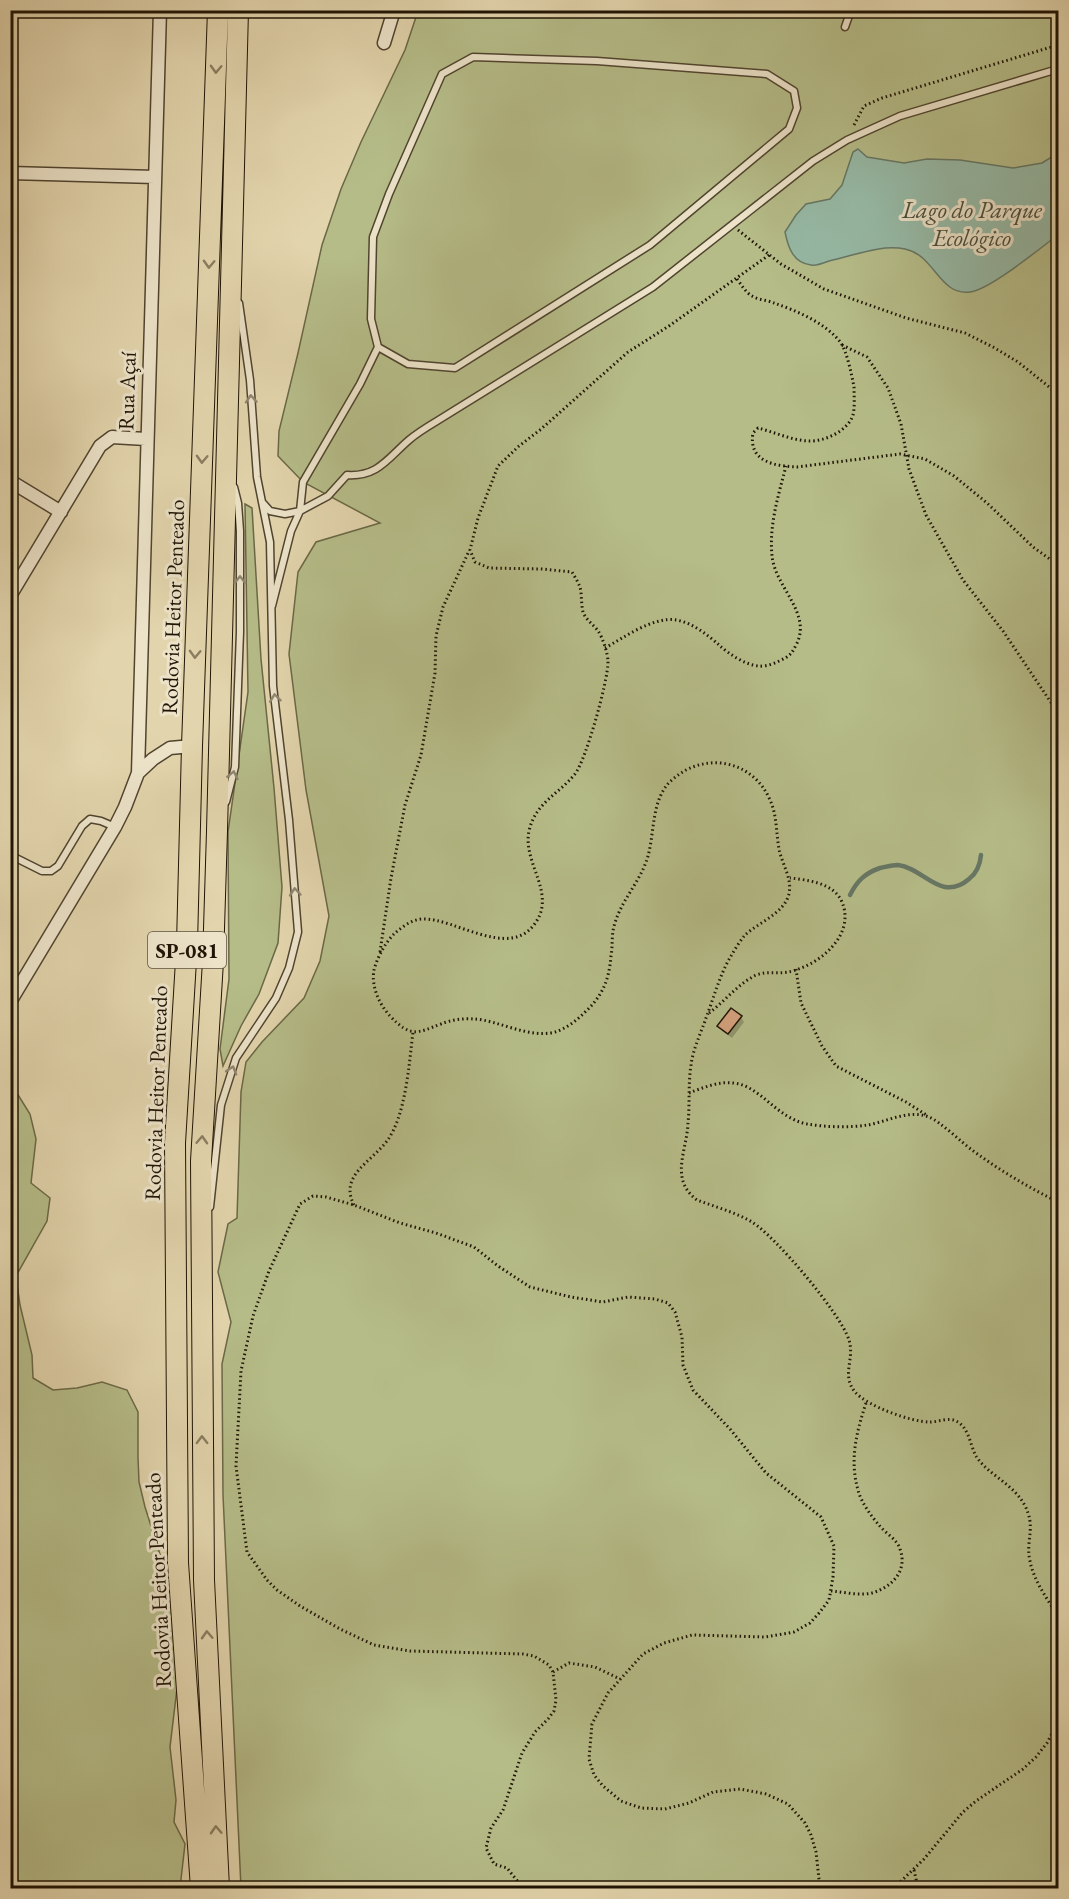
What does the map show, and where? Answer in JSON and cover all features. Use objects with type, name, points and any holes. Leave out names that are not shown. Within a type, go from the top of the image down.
[{"type":"main road","name":"Rodovia Heitor Penteado","points":[[201,1888],[178,1563],[175,1143],[187,944],[218,10]]},
{"type":"main road","name":"Rodovia Heitor Penteado","points":[[219,1888],[204,1580],[201,1161],[213,961],[238,10]]},
{"type":"street","name":"Rua Açaí","points":[[138,772],[160,10]]},
{"type":"street","points":[[384,43],[394,10]]},
{"type":"street","points":[[10,173],[155,177]]},
{"type":"street","points":[[10,596],[100,446],[112,437],[146,439]]},
{"type":"street","points":[[10,481],[61,512]]},
{"type":"street","points":[[10,1002],[115,827],[138,772],[170,748],[192,746]]},
{"type":"lane","points":[[844,27],[851,10]]},
{"type":"lane","points":[[272,606],[291,531],[300,511],[303,482],[360,384],[378,347],[371,319],[373,237],[396,175],[442,74],[473,57],[597,61],[767,74],[794,91],[797,108],[789,129],[650,245],[455,368],[408,364],[378,347]]},
{"type":"lane","points":[[262,502],[270,511],[278,513],[300,511],[328,496],[347,475],[372,472],[389,460],[409,440],[437,421],[654,287],[813,161],[847,140],[900,116],[1059,69]]},
{"type":"lane","points":[[210,1211],[221,1105],[236,1058],[276,998],[289,968],[298,932],[289,820],[273,686],[270,542],[257,477],[250,380],[231,248]]},
{"type":"lane","points":[[10,855],[42,871],[51,871],[58,866],[82,826],[90,819],[115,827]]},
{"type":"lane","points":[[201,1294],[209,1223]]},
{"type":"path","points":[[847,140],[864,106],[882,98],[1059,45]]},
{"type":"path","points":[[732,225],[769,255],[824,289],[906,318],[965,333],[993,346],[1018,362],[1059,394]]},
{"type":"path","points":[[379,957],[403,815],[421,755],[435,674],[436,636],[443,607],[470,550],[478,518],[498,466],[628,352],[769,255]]},
{"type":"path","points":[[737,279],[751,296],[773,302],[817,323],[842,345],[867,357],[888,388],[901,424],[909,469],[926,515],[958,571],[1003,631],[1054,707],[1059,743]]},
{"type":"path","points":[[842,345],[854,392],[854,410],[848,424],[833,435],[808,441],[758,428],[753,433],[752,439],[757,455],[763,461],[786,466],[806,466],[900,454],[925,459],[954,476],[987,503],[1033,547],[1059,565]]},
{"type":"path","points":[[605,648],[654,622],[676,620],[705,633],[723,649],[741,660],[759,666],[777,663],[790,655],[801,636],[800,616],[780,581],[772,560],[771,534],[786,466]]},
{"type":"path","points":[[470,550],[475,562],[489,568],[572,572],[580,587],[584,616],[599,632],[608,660],[601,698],[586,752],[577,772],[542,804],[530,826],[528,838],[530,853],[543,895],[543,906],[535,925],[526,933],[501,939],[423,918],[409,922],[394,934],[379,957],[374,971],[374,985],[378,998],[389,1016],[405,1029],[413,1032],[422,1032],[441,1024],[478,1018],[520,1030],[555,1032],[577,1020],[597,1002],[608,978],[614,925],[642,875],[659,796],[670,780],[685,770],[701,764],[719,762],[752,774],[770,799],[777,828],[778,846],[790,878],[789,896],[782,906],[745,935],[729,958],[691,1060],[688,1124],[682,1155],[683,1183],[690,1195],[697,1200],[753,1223],[791,1259],[829,1305],[849,1339],[851,1350],[847,1374],[849,1383],[857,1395],[911,1420],[929,1422],[952,1419],[959,1422],[971,1441],[976,1456],[1015,1491],[1024,1503],[1032,1530],[1029,1560],[1035,1576],[1059,1617]]},
{"type":"path","points":[[708,1014],[724,1002],[741,984],[757,975],[772,971],[785,972],[811,963],[839,939],[846,922],[846,912],[839,895],[829,888],[803,879],[790,878]]},
{"type":"path","points":[[796,969],[801,1003],[822,1046],[836,1065],[906,1102],[930,1117],[999,1169],[1059,1202]]},
{"type":"path","points":[[354,1205],[349,1194],[350,1182],[387,1140],[397,1120],[403,1098],[413,1032]]},
{"type":"path","points":[[689,1093],[731,1082],[755,1091],[778,1111],[807,1124],[867,1125],[899,1116],[930,1117]]},
{"type":"path","points":[[523,1888],[507,1868],[494,1864],[486,1848],[491,1828],[503,1810],[522,1753],[535,1732],[554,1711],[553,1672],[549,1665],[543,1660],[523,1654],[410,1651],[374,1645],[340,1629],[277,1590],[247,1552],[236,1466],[241,1406],[241,1371],[253,1316],[269,1271],[300,1204],[313,1196],[326,1197],[354,1205],[474,1247],[530,1287],[603,1302],[628,1296],[655,1299],[668,1303],[675,1312],[682,1337],[683,1365],[693,1390],[766,1473],[821,1517],[834,1546],[834,1577],[829,1600],[810,1623],[794,1632],[765,1637],[692,1635],[664,1643],[643,1654],[608,1693],[592,1724],[589,1759],[594,1775],[603,1786],[621,1800],[641,1808],[666,1809],[689,1803],[713,1792],[740,1789],[766,1794],[788,1804],[805,1823],[812,1835],[820,1888]]},
{"type":"path","points":[[831,1591],[854,1594],[872,1593],[893,1582],[899,1576],[902,1566],[900,1548],[878,1524],[858,1492],[853,1452],[858,1426],[867,1400]]},
{"type":"path","points":[[553,1672],[569,1663],[595,1667],[620,1679]]},
{"type":"path","points":[[894,1888],[914,1870],[963,1812],[1023,1769],[1036,1756],[1047,1743],[1059,1722]]},
{"type":"path","points":[[914,1870],[918,1888]]},
{"type":"shaded area","points":[[418,11],[1058,11],[1058,1888],[241,1888],[223,1495],[222,1364],[231,1322],[218,1272],[228,1224],[237,1218],[241,1092],[246,1062],[304,998],[320,961],[329,916],[306,790],[289,654],[298,572],[316,542],[380,523],[303,482],[278,456],[279,431],[322,245],[341,189],[405,50]]},
{"type":"shaded area","points":[[245,504],[252,508],[261,659],[282,887],[278,943],[259,994],[223,1066],[220,1049],[229,979],[228,832],[248,692]]},
{"type":"shaded area","points":[[11,1089],[15,1090],[30,1114],[36,1139],[31,1183],[50,1198],[47,1221],[16,1276],[20,1305],[32,1355],[33,1378],[53,1390],[77,1388],[102,1382],[127,1390],[138,1412],[139,1482],[145,1507],[189,1646],[178,1680],[170,1747],[176,1800],[174,1822],[185,1844],[180,1888],[11,1888]]},
{"type":"water","name":"Lago do Parque Ecológico","points":[[858,149],[867,157],[904,163],[927,159],[960,160],[1013,168],[1042,163],[1058,153],[1058,235],[1002,277],[979,290],[970,292],[960,292],[951,288],[923,259],[905,249],[876,249],[818,265],[805,264],[792,253],[785,232],[806,204],[830,199],[842,185],[853,152]]},
{"type":"building","points":[[731,1008],[742,1016],[728,1034],[717,1026]]},
{"type":"waterway","points":[[850,895],[870,872],[896,865],[907,867],[941,886],[959,885],[974,874],[981,855]]}]
